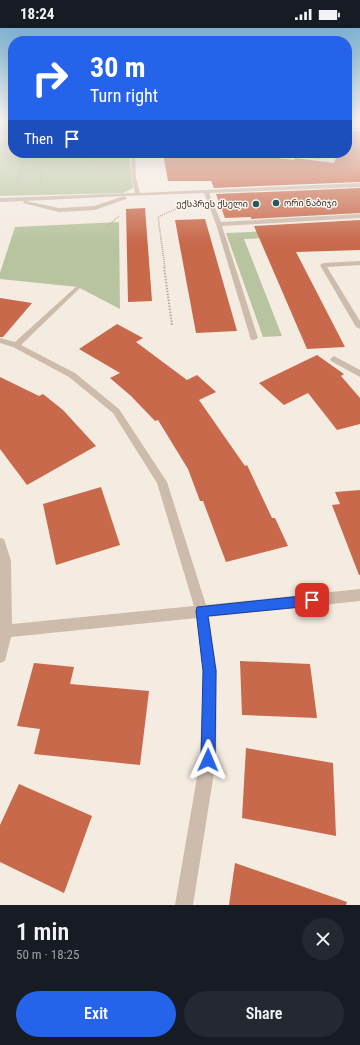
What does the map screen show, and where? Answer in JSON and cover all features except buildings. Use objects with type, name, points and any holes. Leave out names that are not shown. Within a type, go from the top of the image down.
[{"type":"street","points":[[133,161],[134,178],[138,194]]},
{"type":"street","points":[[0,200],[138,194],[207,194],[360,185]]},
{"type":"street","points":[[10,199],[59,210],[94,208],[138,194]]},
{"type":"street","points":[[207,194],[219,224],[254,338]]},
{"type":"street","points":[[219,224],[360,216]]},
{"type":"street","points":[[360,263],[323,265],[360,327]]},
{"type":"street","points":[[16,345],[78,287]]},
{"type":"street","points":[[0,340],[16,345],[72,374],[116,411],[162,482],[202,611],[210,671],[208,760],[184,905]]},
{"type":"street","points":[[334,359],[360,374]]},
{"type":"street","points":[[0,543],[5,561],[3,632],[0,656]]},
{"type":"street","points":[[3,632],[360,595]]},
{"type":"path","points":[[16,190],[24,161]]},
{"type":"path","points":[[39,189],[43,161]]},
{"type":"path","points":[[90,161],[134,178]]},
{"type":"path","points":[[172,325],[158,217],[207,194]]},
{"type":"green space","points":[[0,161],[130,161],[133,188],[123,193],[0,196]]},
{"type":"green space","points":[[119,222],[120,309],[78,287],[0,279],[0,273],[15,227]]},
{"type":"green space","points":[[360,227],[360,233],[244,239],[282,336],[263,337],[226,233]]},
{"type":"place","name":"ორი ნაბიჯი","points":[[276,203]]},
{"type":"place","name":"ექსპრეს ქსელი","points":[[256,204]]},
{"type":"route","points":[[208,760],[210,671],[202,611],[312,600]]}]
